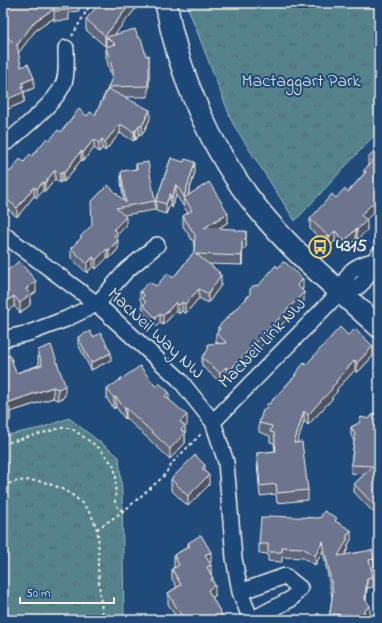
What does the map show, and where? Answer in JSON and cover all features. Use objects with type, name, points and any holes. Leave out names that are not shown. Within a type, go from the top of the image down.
[{"type":"street","points":[[166,3],[171,29],[182,67],[201,114],[227,164],[257,208],[272,225],[303,257],[379,327]]},
{"type":"street","points":[[3,144],[9,141],[45,108],[62,89],[65,78],[66,48]]},
{"type":"street","name":"MacNeil Way NW","points":[[3,234],[97,304],[179,379],[213,422],[226,462],[234,558],[240,592]]},
{"type":"street","points":[[3,340],[29,333],[66,319],[97,304],[126,271],[157,245]]},
{"type":"street","points":[[340,292],[358,287],[366,279],[376,258]]},
{"type":"street","name":"MacNeil Link NW","points":[[213,422],[340,292]]},
{"type":"path","points":[[66,48],[91,3]]},
{"type":"path","points":[[96,529],[125,510],[162,477],[174,461],[213,422]]},
{"type":"path","points":[[3,444],[61,428],[71,428],[99,448],[114,466],[116,476],[115,502],[119,510],[125,510]]},
{"type":"path","points":[[3,486],[20,481],[31,480],[50,484],[66,490],[78,498],[86,507],[94,519],[98,536],[99,589],[104,620]]},
{"type":"green space","name":"Mactaggart Park","points":[[186,3],[379,3],[379,130],[295,221],[233,124]]},
{"type":"green space","points":[[69,418],[119,457],[122,493],[124,620],[3,620],[3,436],[41,428]]},
{"type":"building","points":[[10,3],[51,3],[54,8],[54,3],[69,3],[69,10],[54,11],[54,9],[35,21],[17,45],[21,67],[28,64],[34,78],[22,83],[24,86],[21,87],[24,92],[3,101],[3,44],[13,42],[3,34],[3,13]]},
{"type":"building","points":[[100,3],[131,3],[105,36],[86,19]]},
{"type":"building","points":[[135,29],[138,38],[141,38],[146,56],[149,55],[148,86],[108,87],[112,78],[112,67],[106,47],[115,44],[106,37]]},
{"type":"building","points":[[108,89],[150,110],[142,126],[139,125],[134,132],[120,124],[105,142],[102,139],[99,143],[94,139],[83,153],[81,151],[64,173],[62,172],[60,174],[55,170],[45,183],[43,182],[37,189],[34,187],[17,208],[3,196],[3,172],[6,169],[10,172],[20,159],[24,162],[30,154],[32,156],[47,138],[50,140],[58,130],[61,132],[79,109],[87,116],[90,112],[95,115]]},
{"type":"building","points":[[379,149],[379,206],[374,202],[361,215],[367,220],[345,241],[335,231],[329,237],[310,219],[332,194],[336,198],[344,189],[348,192],[366,172],[364,170],[372,162],[368,158],[375,150],[376,152]]},
{"type":"building","points":[[171,158],[184,162],[185,159],[195,162],[184,197],[176,184],[172,198],[170,194],[166,204],[156,201]]},
{"type":"building","points":[[148,162],[155,201],[116,208],[126,217],[114,229],[117,232],[114,236],[118,240],[109,250],[107,249],[96,260],[93,257],[87,264],[71,248],[92,225],[91,202],[108,185],[126,203],[121,173],[122,171],[137,169],[136,164]]},
{"type":"building","points":[[209,182],[228,213],[204,228],[236,229],[236,231],[246,231],[246,238],[242,242],[242,256],[196,254],[221,275],[208,294],[199,289],[185,304],[182,302],[179,305],[176,302],[163,316],[160,314],[156,318],[143,305],[146,302],[142,298],[144,295],[140,291],[149,282],[156,286],[168,273],[173,278],[194,252],[195,235],[183,216],[192,210],[184,198]]},
{"type":"building","points":[[19,261],[36,281],[26,289],[30,294],[20,303],[14,296],[3,305],[3,271],[7,271]]},
{"type":"building","points":[[283,262],[303,279],[297,285],[304,292],[230,370],[226,367],[220,373],[202,357],[208,350],[208,344],[227,343],[216,333],[220,329],[218,327],[250,295],[250,289],[253,286],[259,285],[276,265],[278,268]]},
{"type":"building","points":[[340,327],[348,335],[355,329],[373,346],[357,363],[355,360],[336,381],[337,382],[332,389],[308,415],[304,411],[294,443],[302,442],[308,490],[277,493],[276,484],[260,486],[257,453],[276,451],[274,433],[270,432],[272,426],[259,423],[263,410],[265,410],[267,404],[269,404],[296,375],[295,374],[304,363],[306,365]]},
{"type":"building","points":[[90,331],[93,337],[101,333],[111,353],[91,363],[78,337]]},
{"type":"building","points":[[51,345],[65,385],[58,389],[53,387],[7,403],[10,410],[7,414],[3,415],[3,358],[10,355],[16,373],[42,365],[38,350]]},
{"type":"building","points":[[140,366],[156,387],[159,383],[169,392],[165,396],[187,415],[180,422],[185,426],[181,430],[185,433],[170,449],[126,408],[125,409],[116,397],[114,398],[107,389]]},
{"type":"building","points":[[378,402],[379,507],[372,503],[354,484],[373,466],[351,465],[355,434],[351,427],[359,423],[361,417],[369,419],[377,410]]},
{"type":"building","points":[[195,455],[205,465],[202,468],[209,475],[188,496],[171,479]]},
{"type":"building","points":[[324,511],[337,518],[335,521],[351,530],[346,538],[348,539],[338,556],[372,550],[374,559],[369,560],[373,577],[367,578],[365,599],[370,606],[364,611],[363,617],[333,614],[339,620],[329,620],[333,591],[323,541],[315,556],[303,548],[282,547],[282,552],[268,552],[268,544],[259,544],[261,518],[269,518],[269,516],[320,518]]},
{"type":"building","points":[[201,535],[211,552],[205,555],[211,565],[207,567],[213,578],[211,579],[215,585],[208,590],[225,620],[184,620],[168,593],[181,585],[172,569],[179,565],[174,555],[190,546],[188,543]]},
{"type":"building","points":[[318,613],[326,620],[312,620]]},
{"type":"place","name":"4315","points":[[320,247]]}]
